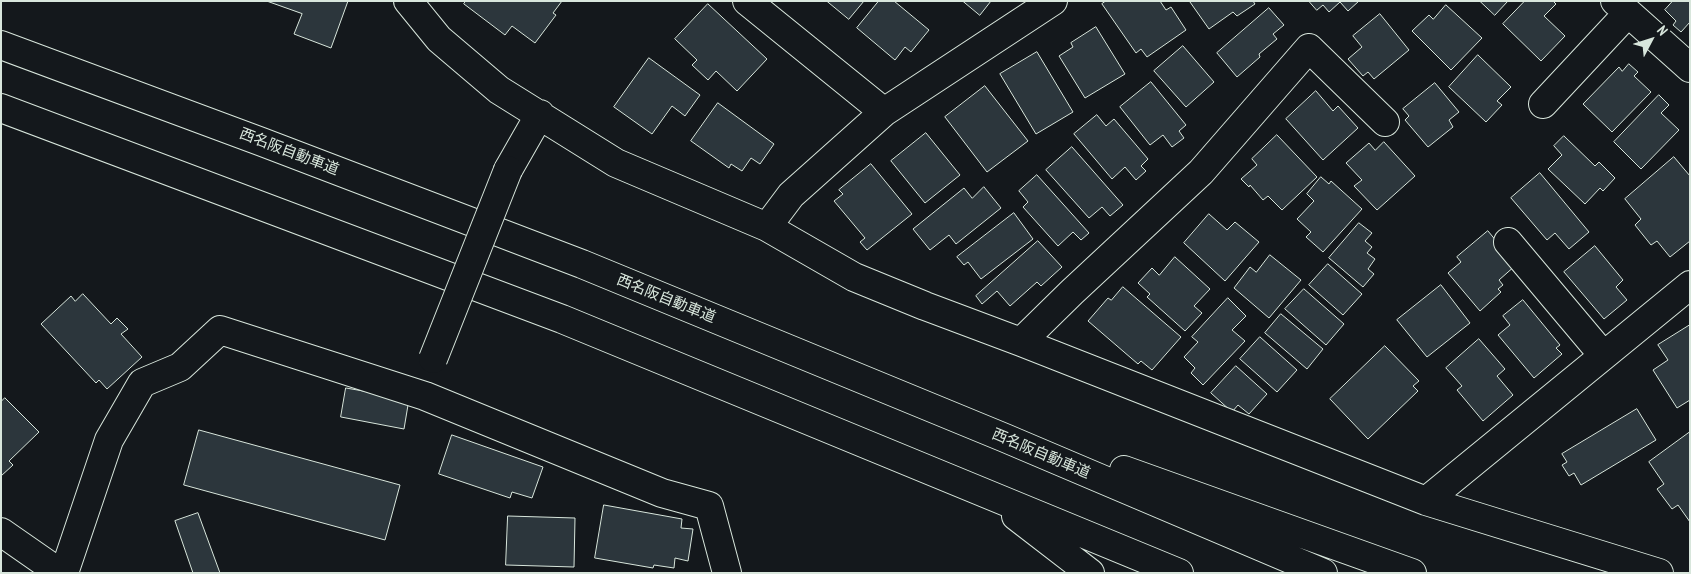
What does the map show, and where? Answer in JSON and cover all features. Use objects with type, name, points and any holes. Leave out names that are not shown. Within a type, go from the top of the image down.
[{"type":"main road","points":[[408,1],[439,39],[499,90],[616,163],[767,227],[854,277],[1426,501],[1659,573]]},
{"type":"main road","points":[[747,1],[884,112]]},
{"type":"main road","points":[[767,227],[791,194],[884,112],[1053,1]]},
{"type":"main road","points":[[1543,104],[1622,7],[1690,68]]},
{"type":"main road","name":"西名阪自動車道","points":[[1,45],[582,264],[1005,438],[1323,573]]},
{"type":"main road","points":[[1021,342],[1072,292],[1202,172],[1309,48],[1384,122]]},
{"type":"main road","points":[[1,108],[562,319],[1178,573]]},
{"type":"main road","points":[[425,396],[433,359],[508,170],[540,114]]},
{"type":"main road","points":[[1508,242],[1603,356]]},
{"type":"main road","points":[[1426,501],[1690,285]]},
{"type":"main road","points":[[1,532],[62,573],[109,440],[142,383],[180,367],[220,330],[425,396],[662,493],[709,506],[727,573]]},
{"type":"main road","points":[[1005,438],[1064,449],[1412,573]]},
{"type":"main road","points":[[986,493],[1090,573]]},
{"type":"building","points":[[267,1],[348,1],[331,48],[294,34],[302,14]]},
{"type":"building","points":[[466,1],[562,1],[553,13],[556,15],[535,43],[512,26],[505,35],[464,4]]},
{"type":"building","points":[[827,1],[864,1],[849,19]]},
{"type":"building","points":[[879,1],[894,1],[929,30],[911,52],[905,47],[895,60],[857,28]]},
{"type":"building","points":[[963,1],[991,1],[980,15]]},
{"type":"building","points":[[1106,1],[1160,1],[1166,10],[1171,7],[1186,30],[1147,57],[1141,49],[1136,53],[1102,4]]},
{"type":"building","points":[[1253,1],[1255,4],[1237,16],[1233,12],[1209,29],[1190,2]]},
{"type":"building","points":[[1309,1],[1359,1],[1348,11],[1340,2],[1329,12],[1323,5],[1317,10]]},
{"type":"building","points":[[1480,1],[1508,1],[1495,15]]},
{"type":"building","points":[[1525,1],[1553,1],[1556,4],[1544,16],[1565,36],[1541,61],[1503,24]]},
{"type":"building","points":[[1673,1],[1690,1],[1690,22],[1681,32],[1673,25],[1676,21],[1665,10]]},
{"type":"building","points":[[708,4],[767,59],[737,91],[716,71],[708,80],[692,65],[697,60],[675,39]]},
{"type":"building","points":[[1446,5],[1482,38],[1451,70],[1412,31],[1429,15],[1433,19]]},
{"type":"building","points":[[1269,8],[1284,25],[1273,34],[1277,39],[1259,54],[1260,57],[1237,77],[1217,53]]},
{"type":"building","points":[[1380,14],[1409,50],[1374,79],[1368,72],[1363,76],[1348,59],[1362,47],[1353,36]]},
{"type":"building","points":[[1096,27],[1125,74],[1085,98],[1059,56],[1073,47],[1071,43]]},
{"type":"building","points":[[1183,46],[1214,82],[1186,107],[1154,71]]},
{"type":"building","points":[[1037,52],[1073,112],[1036,134],[1000,74]]},
{"type":"building","points":[[1478,55],[1511,87],[1497,101],[1502,105],[1486,122],[1449,87]]},
{"type":"building","points":[[649,58],[700,95],[685,116],[672,106],[652,134],[614,107]]},
{"type":"building","points":[[1629,64],[1638,72],[1634,76],[1651,92],[1612,132],[1583,104],[1619,67],[1622,71]]},
{"type":"building","points":[[1151,82],[1186,125],[1179,131],[1184,138],[1172,147],[1163,135],[1150,145],[1120,107]]},
{"type":"building","points":[[1435,83],[1459,112],[1449,120],[1453,127],[1428,147],[1405,120],[1409,116],[1403,109]]},
{"type":"building","points":[[985,86],[1028,141],[987,172],[945,117]]},
{"type":"building","points":[[1316,91],[1333,111],[1338,106],[1358,128],[1323,160],[1286,119]]},
{"type":"building","points":[[1659,95],[1669,105],[1661,113],[1679,130],[1641,169],[1614,142]]},
{"type":"building","points":[[718,103],[774,144],[760,164],[751,158],[742,171],[731,164],[729,168],[691,141]]},
{"type":"building","points":[[1097,115],[1106,126],[1114,119],[1148,159],[1141,166],[1146,171],[1136,180],[1125,167],[1112,179],[1074,134]]},
{"type":"building","points":[[926,133],[960,175],[925,203],[891,161]]},
{"type":"building","points":[[1277,135],[1317,177],[1282,210],[1268,196],[1263,200],[1250,185],[1249,187],[1241,179],[1257,165],[1252,159]]},
{"type":"building","points":[[1564,136],[1595,166],[1599,162],[1615,178],[1603,191],[1600,188],[1585,204],[1548,169],[1562,155],[1554,146]]},
{"type":"building","points":[[1384,142],[1415,176],[1377,210],[1354,186],[1362,180],[1346,163],[1369,143],[1375,150]]},
{"type":"building","points":[[1072,147],[1123,205],[1110,216],[1102,207],[1089,218],[1046,170]]},
{"type":"building","points":[[1674,157],[1690,176],[1690,241],[1670,257],[1657,241],[1651,245],[1635,225],[1641,219],[1625,199]]},
{"type":"building","points":[[871,164],[912,214],[867,250],[860,242],[865,238],[834,201],[843,194],[839,190]]},
{"type":"building","points":[[1540,173],[1589,232],[1569,249],[1555,233],[1547,240],[1511,198]]},
{"type":"building","points":[[1037,175],[1089,233],[1081,240],[1073,232],[1058,246],[1023,207],[1028,202],[1019,191]]},
{"type":"building","points":[[1321,177],[1329,184],[1331,181],[1362,209],[1323,252],[1306,237],[1311,232],[1297,219],[1314,201],[1307,194]]},
{"type":"building","points":[[984,187],[1001,208],[956,244],[949,235],[930,250],[913,229],[964,188],[972,198]]},
{"type":"building","points":[[1014,213],[1033,239],[981,279],[968,262],[964,265],[957,257]]},
{"type":"building","points":[[1209,214],[1227,230],[1235,222],[1259,242],[1225,281],[1184,243]]},
{"type":"building","points":[[1359,223],[1372,233],[1365,241],[1372,247],[1367,253],[1375,259],[1368,269],[1374,274],[1363,287],[1329,258]]},
{"type":"building","points":[[1488,231],[1516,265],[1499,280],[1503,285],[1498,289],[1501,292],[1480,311],[1448,273],[1461,262],[1457,257]]},
{"type":"building","points":[[1038,241],[1062,267],[1041,286],[1037,282],[1010,306],[997,291],[982,304],[976,296]]},
{"type":"building","points":[[1595,246],[1623,280],[1616,287],[1627,300],[1604,319],[1564,272]]},
{"type":"building","points":[[1270,255],[1301,280],[1269,318],[1234,288],[1250,267],[1256,272]]},
{"type":"building","points":[[1175,257],[1210,289],[1194,306],[1202,313],[1185,331],[1147,297],[1150,294],[1138,283],[1152,268],[1159,275]]},
{"type":"building","points":[[1328,264],[1362,294],[1343,315],[1309,285]]},
{"type":"building","points":[[1441,285],[1470,323],[1427,357],[1397,320]]},
{"type":"building","points":[[1123,287],[1181,337],[1152,370],[1141,361],[1138,364],[1088,321],[1108,298],[1111,300]]},
{"type":"building","points":[[1304,289],[1344,324],[1326,345],[1285,309]]},
{"type":"building","points":[[83,294],[111,324],[117,318],[128,329],[121,334],[142,357],[107,389],[99,380],[96,383],[41,324],[71,296],[75,301]]},
{"type":"building","points":[[1228,298],[1246,316],[1232,330],[1245,341],[1203,385],[1191,373],[1195,368],[1184,357],[1198,342],[1192,337]]},
{"type":"building","points":[[1523,300],[1560,345],[1556,348],[1562,354],[1534,378],[1498,335],[1510,325],[1503,316]]},
{"type":"building","points":[[1281,314],[1323,349],[1307,369],[1265,333]]},
{"type":"building","points":[[1690,325],[1690,400],[1677,408],[1653,370],[1668,360],[1658,345]]},
{"type":"building","points":[[1260,337],[1297,370],[1277,392],[1240,359]]},
{"type":"building","points":[[1479,339],[1505,369],[1497,376],[1513,395],[1483,421],[1457,390],[1462,386],[1446,368]]},
{"type":"building","points":[[1385,346],[1419,381],[1413,386],[1418,391],[1368,439],[1330,399]]},
{"type":"building","points":[[1236,366],[1267,394],[1249,414],[1238,405],[1232,412],[1211,393]]},
{"type":"building","points":[[346,388],[409,399],[404,429],[341,417]]},
{"type":"building","points":[[5,398],[39,432],[9,461],[13,465],[1,476],[1,402]]},
{"type":"building","points":[[1637,409],[1656,440],[1581,485],[1574,473],[1569,476],[1562,465],[1567,462],[1562,454]]},
{"type":"building","points":[[199,430],[400,485],[385,540],[184,485]]},
{"type":"building","points":[[1690,432],[1690,522],[1678,505],[1672,509],[1657,489],[1664,484],[1649,462]]},
{"type":"building","points":[[452,435],[543,467],[532,498],[512,492],[510,498],[439,474]]},
{"type":"building","points":[[604,505],[682,519],[681,528],[693,529],[688,561],[675,558],[674,568],[654,565],[653,568],[595,558]]},
{"type":"building","points":[[198,513],[220,573],[193,573],[175,521]]},
{"type":"building","points":[[508,516],[575,518],[574,567],[506,565]]}]
